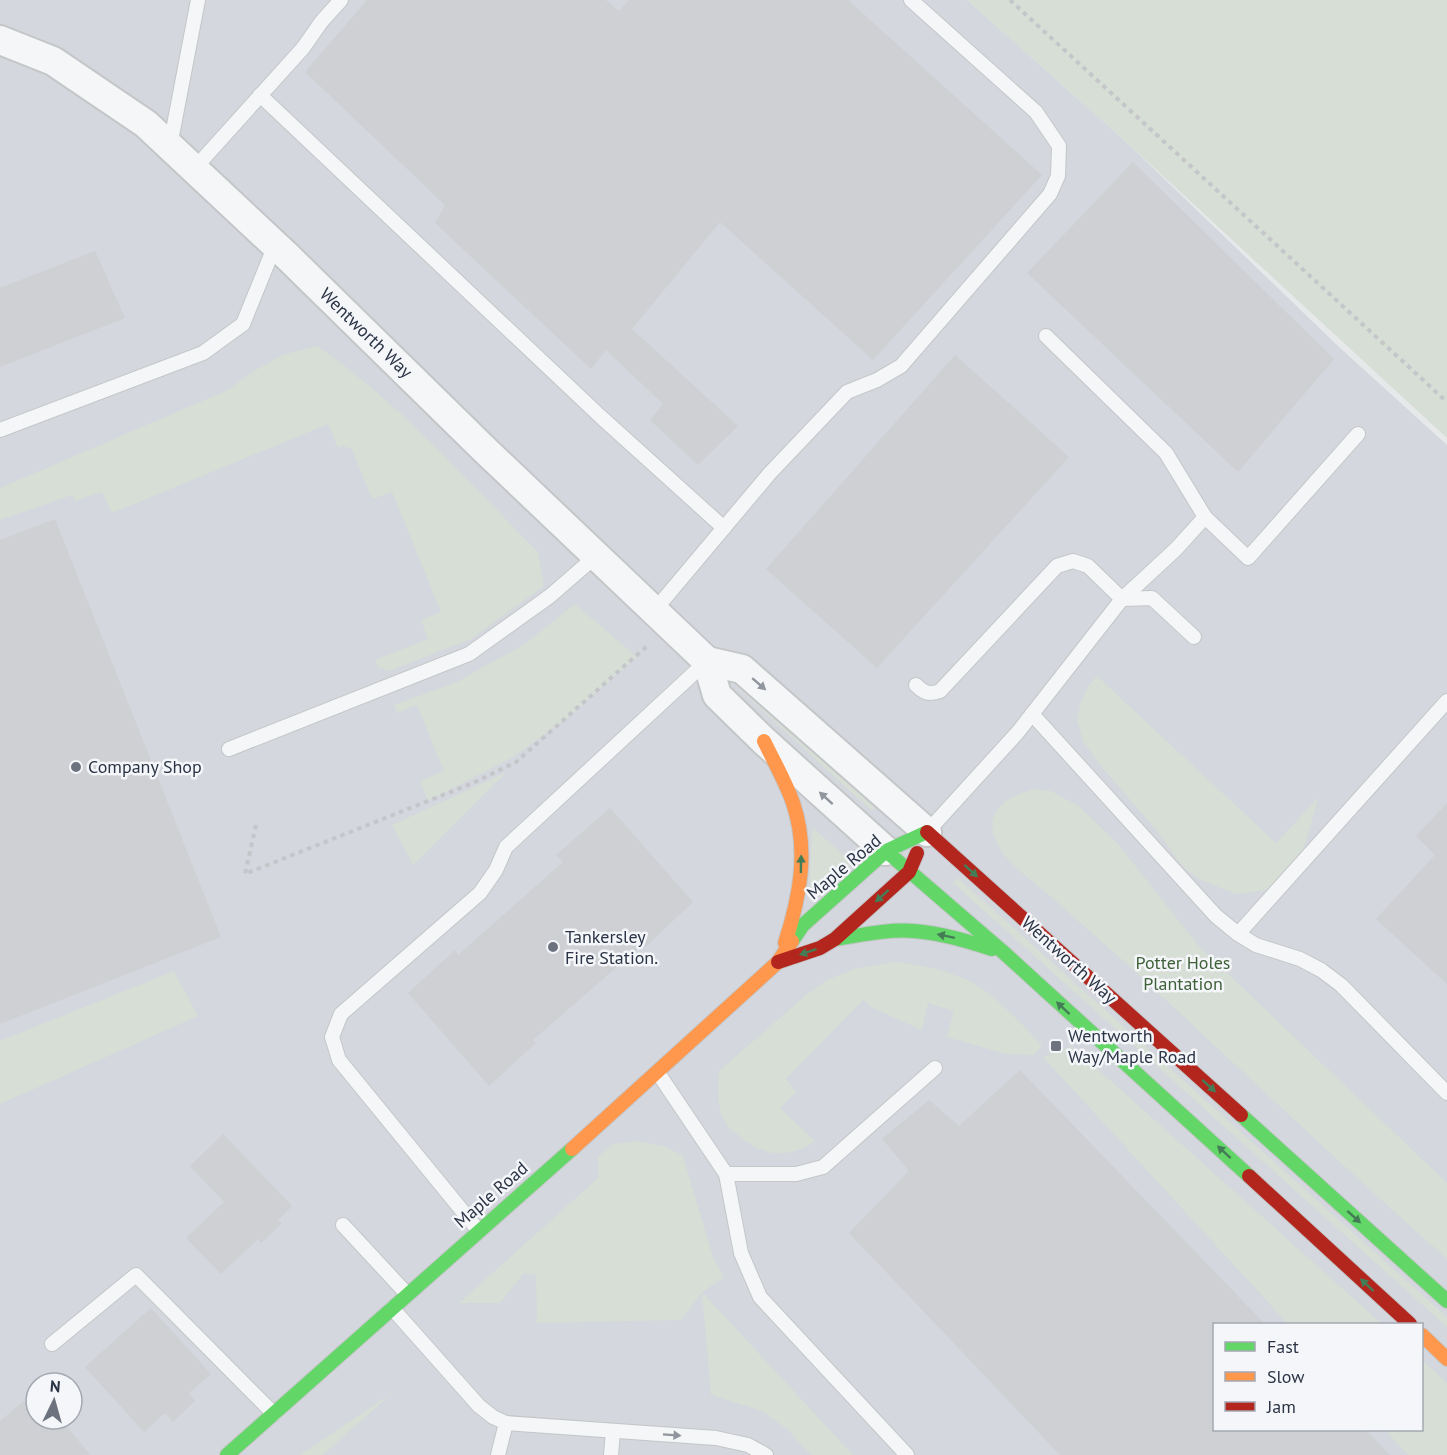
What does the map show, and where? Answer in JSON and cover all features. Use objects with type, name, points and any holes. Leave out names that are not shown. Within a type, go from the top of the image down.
[{"type":"street","name":"Wentworth Way","points":[[0,40],[53,61],[146,124],[707,661],[742,669],[927,832],[1447,1301]]},
{"type":"street","points":[[707,661],[717,695],[764,741],[909,872],[1002,951],[1409,1323]]},
{"type":"street","points":[[764,741],[787,786],[797,813],[802,847],[801,883],[778,962]]},
{"type":"street","name":"Maple Road","points":[[227,1455],[478,1230],[658,1073],[778,962],[803,926],[886,851],[927,832]]},
{"type":"street","name":"Maple Road","points":[[778,962],[820,948],[835,939],[909,872],[927,832]]},
{"type":"street","points":[[835,939],[891,932],[922,932],[1002,951]]},
{"type":"street","points":[[1423,1336],[1447,1359]]},
{"type":"lane","points":[[170,147],[198,0]]},
{"type":"lane","points":[[194,169],[303,48],[322,21],[341,0]]},
{"type":"lane","points":[[663,619],[724,528],[770,473],[847,392],[877,380],[901,366],[1050,194],[1058,176],[1059,146],[1036,112],[911,0]]},
{"type":"lane","points":[[260,95],[592,409],[724,528]]},
{"type":"lane","points":[[0,430],[202,353],[243,324],[275,245]]},
{"type":"lane","points":[[1046,336],[1166,453],[1205,517],[1248,558],[1358,434]]},
{"type":"lane","points":[[927,832],[1018,732],[1122,599],[1176,549],[1205,517]]},
{"type":"lane","points":[[229,749],[469,654],[550,596],[596,556]]},
{"type":"lane","points":[[916,685],[924,693],[932,694],[940,691],[1057,566],[1073,561],[1088,566],[1122,599],[1152,598],[1194,637]]},
{"type":"lane","points":[[478,1230],[339,1060],[332,1037],[341,1014],[480,893],[496,870],[506,847],[707,661]]},
{"type":"lane","points":[[1238,934],[1447,701]]},
{"type":"lane","points":[[1032,714],[1216,916],[1256,945],[1300,959],[1321,970],[1341,985],[1447,1093]]},
{"type":"lane","points":[[726,1173],[796,1174],[823,1167],[935,1068]]},
{"type":"lane","points":[[658,1073],[726,1173],[741,1253],[760,1297],[907,1455]]},
{"type":"lane","points":[[343,1225],[407,1294]]},
{"type":"lane","points":[[52,1344],[136,1275],[274,1414]]},
{"type":"lane","points":[[392,1308],[479,1406],[493,1417],[506,1423],[734,1441],[748,1444],[766,1455]]},
{"type":"lane","points":[[498,1455],[506,1423]]},
{"type":"lane","points":[[611,1455],[614,1431]]},
{"type":"path","points":[[1010,0],[1447,402]]},
{"type":"path","points":[[256,825],[245,874],[472,783],[516,762],[644,648],[663,619]]},
{"type":"shaded area","points":[[0,0],[967,0],[1124,140],[1339,347],[1447,445],[1447,1455],[0,1455]]},
{"type":"green space","points":[[967,0],[1447,0],[1447,438],[1124,140]]},
{"type":"green space","points":[[317,346],[377,392],[405,418],[538,552],[544,586],[471,639],[389,671],[378,667],[375,660],[428,639],[421,620],[441,612],[392,492],[372,499],[352,449],[343,446],[338,448],[328,424],[112,513],[102,492],[75,501],[72,495],[0,520],[0,488],[228,390],[254,371],[282,355]]},
{"type":"green space","points":[[575,604],[637,657],[566,719],[513,757],[428,801],[420,781],[444,771],[417,705],[397,713],[394,705],[457,682],[526,643]]},
{"type":"green space","points":[[1097,676],[1276,843],[1318,798],[1303,852],[1282,881],[1264,891],[1236,894],[1201,880],[1183,867],[1158,832],[1083,742],[1077,720],[1080,705],[1088,686]]},
{"type":"green space","points":[[733,679],[879,804],[872,811],[740,690]]},
{"type":"green space","points":[[507,772],[413,865],[392,825]]},
{"type":"green space","name":"Potter Holes Plantation","points":[[1035,789],[1051,791],[1080,807],[1118,844],[1198,945],[1447,1183],[1447,1259],[1117,955],[1010,861],[994,836],[992,826],[994,818],[997,810],[1010,799]]},
{"type":"green space","points":[[812,827],[853,863],[809,902]]},
{"type":"green space","points":[[958,878],[1447,1317],[1447,1327],[953,883]]},
{"type":"green space","points":[[893,962],[935,969],[973,983],[1001,1004],[1042,1045],[1034,1055],[1006,1054],[947,1037],[954,1011],[928,1003],[922,1030],[873,1008],[863,1000],[786,1079],[796,1092],[780,1108],[815,1141],[795,1151],[775,1153],[747,1142],[726,1124],[719,1103],[719,1071],[806,995],[827,980],[854,969]]},
{"type":"green space","points":[[174,971],[198,1016],[0,1104],[0,1041]]},
{"type":"green space","points":[[1072,1046],[1381,1323],[1287,1323],[1043,1057]]},
{"type":"green space","points":[[636,1141],[664,1146],[683,1156],[713,1257],[724,1278],[702,1292],[681,1320],[537,1323],[536,1275],[524,1273],[500,1303],[459,1303],[598,1178],[598,1156],[613,1144]]},
{"type":"green space","points":[[702,1292],[853,1455],[811,1455],[787,1429],[762,1411],[711,1395]]},
{"type":"green space","points":[[1423,1361],[1447,1383],[1447,1455],[1408,1455],[1386,1431],[1423,1431]]},
{"type":"green space","points":[[392,1393],[323,1455],[300,1455]]},
{"type":"building","points":[[367,0],[606,0],[619,11],[629,0],[848,0],[1042,175],[873,360],[720,222],[632,329],[738,426],[698,465],[650,420],[663,404],[606,350],[591,369],[435,223],[445,205],[305,72]]},
{"type":"building","points":[[1133,162],[1334,359],[1238,472],[1027,273]]},
{"type":"building","points":[[95,251],[125,318],[0,367],[0,288]]},
{"type":"building","points":[[955,355],[1069,457],[877,668],[766,569]]},
{"type":"building","name":"Company Shop","points":[[55,519],[221,937],[0,1024],[0,540]]},
{"type":"building","points":[[1447,803],[1447,984],[1376,919],[1435,855],[1416,836]]},
{"type":"building","name":"Tankersley Fire Station.","points":[[610,808],[693,902],[643,949],[641,946],[533,1040],[536,1043],[489,1086],[408,993],[455,950],[458,955],[563,862],[556,855]]},
{"type":"building","points":[[1020,1070],[1264,1323],[1213,1323],[1213,1431],[1367,1431],[1390,1455],[1060,1455],[849,1233],[909,1171],[882,1139],[929,1100],[959,1126]]},
{"type":"building","points":[[223,1134],[292,1206],[278,1220],[282,1223],[261,1243],[258,1239],[221,1274],[186,1238],[224,1202],[190,1166]]},
{"type":"building","points":[[151,1308],[211,1374],[189,1393],[195,1401],[173,1422],[165,1413],[144,1432],[85,1367]]},
{"type":"building","points":[[24,1401],[24,1431],[71,1431],[90,1455],[0,1455],[0,1421]]},
{"type":"traffic: fast","points":[[792,941],[803,925],[886,851],[927,832]]},
{"type":"traffic: fast","points":[[886,851],[1002,951],[1249,1176]]},
{"type":"traffic: fast","points":[[835,939],[884,932],[914,931],[944,935],[992,949]]},
{"type":"traffic: fast","points":[[1241,1115],[1447,1301]]},
{"type":"traffic: fast","points":[[227,1455],[572,1149]]},
{"type":"traffic: slow","points":[[764,741],[790,795],[801,838],[801,873],[795,908],[785,943]]},
{"type":"traffic: slow","points":[[572,1149],[778,962],[792,941]]},
{"type":"traffic: slow","points":[[1423,1336],[1447,1359]]},
{"type":"traffic: jam","points":[[927,832],[1241,1115]]},
{"type":"traffic: jam","points":[[778,962],[820,948],[835,939],[909,872],[917,853]]},
{"type":"traffic: jam","points":[[1249,1176],[1409,1323]]},
{"type":"place","name":"Company Shop","points":[[76,767]]},
{"type":"place","name":"Tankersley Fire Station.","points":[[553,947]]},
{"type":"place","name":"Wentworth Way/Maple Road","points":[[1056,1046]]}]
